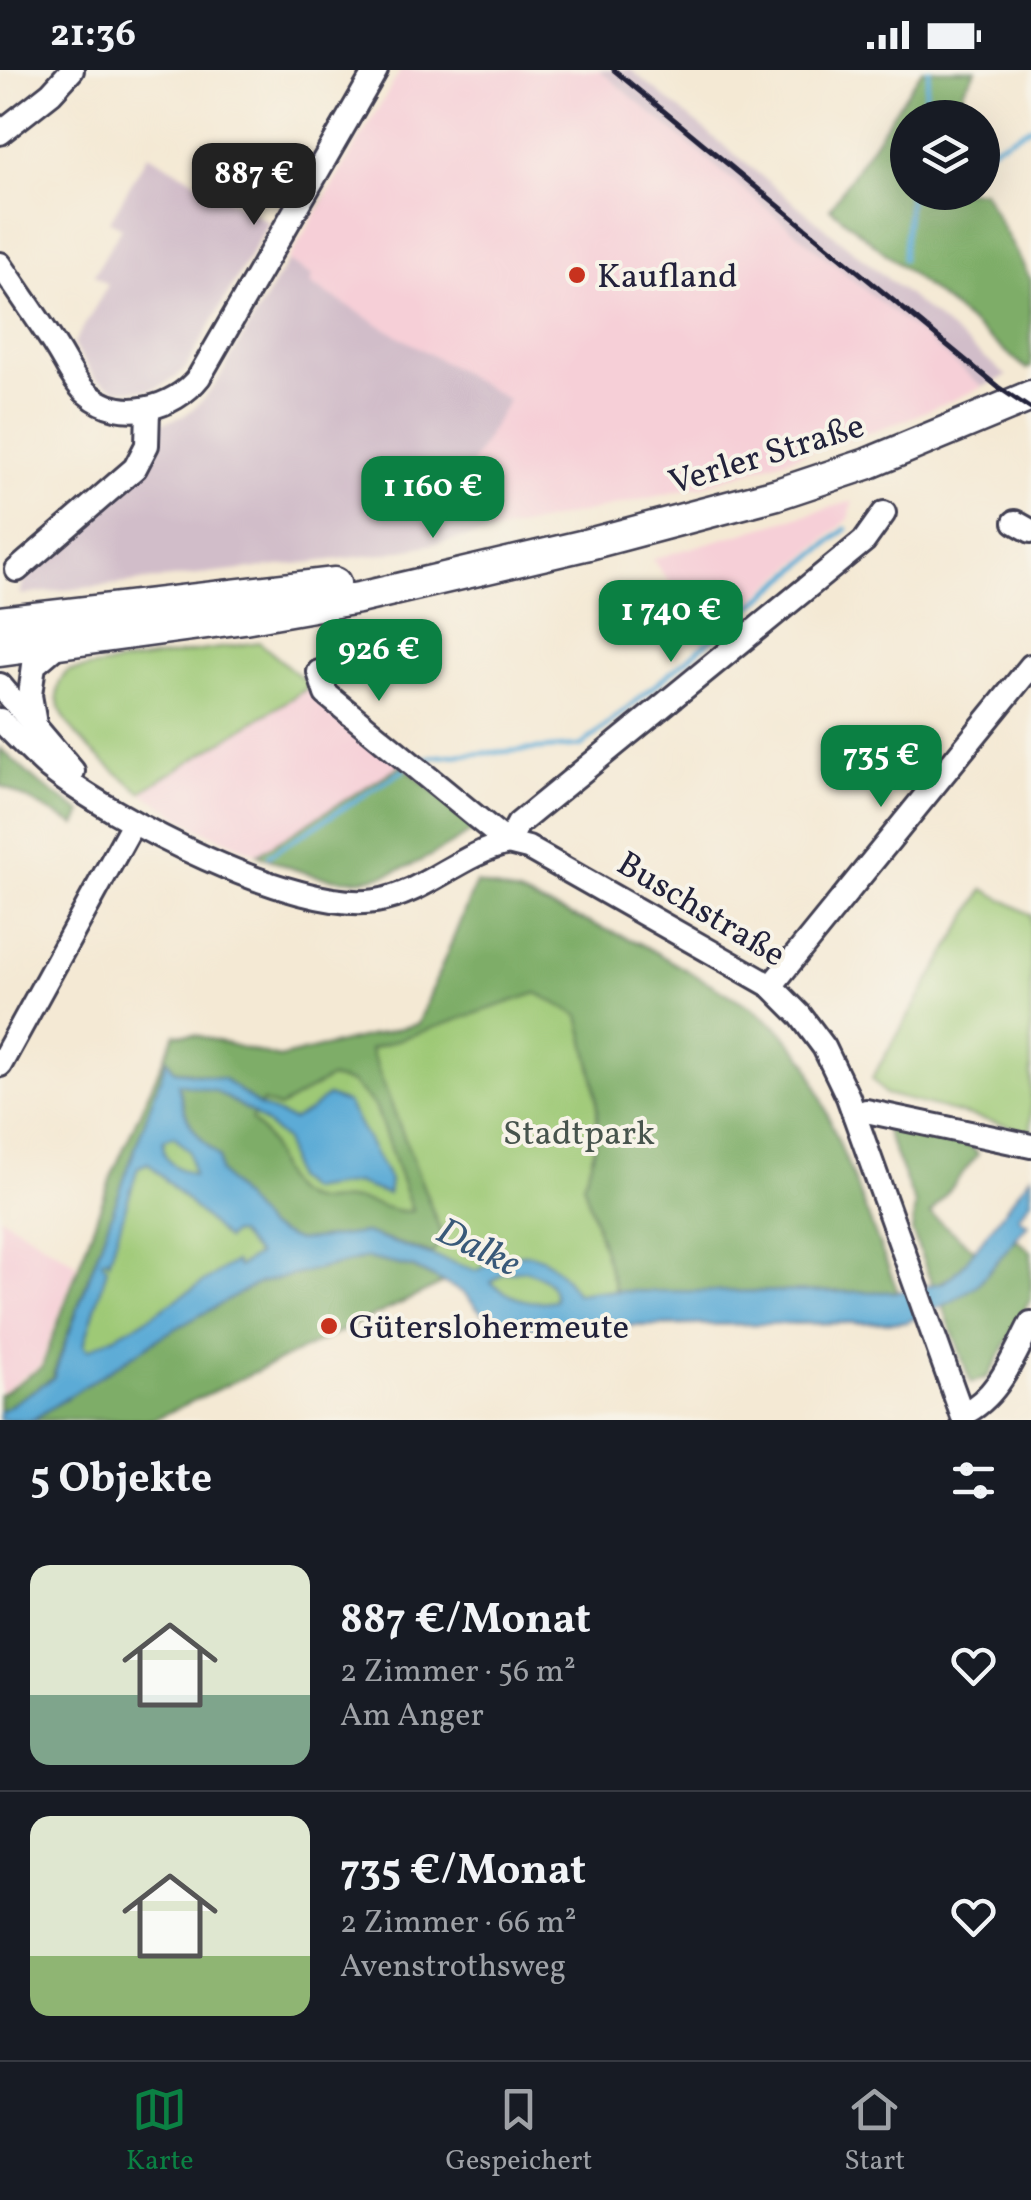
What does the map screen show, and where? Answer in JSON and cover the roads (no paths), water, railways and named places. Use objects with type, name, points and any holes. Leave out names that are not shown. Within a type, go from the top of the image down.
[{"type":"main road","name":"Verler Straße","points":[[0,650],[244,618],[359,598],[516,560],[777,494],[867,464],[1031,396]]},
{"type":"main road","name":"Verler Straße","points":[[0,622],[516,560]]},
{"type":"street","points":[[0,133],[52,92],[72,70]]},
{"type":"street","points":[[0,264],[85,393],[114,407],[148,409],[175,400],[198,377],[376,70]]},
{"type":"street","points":[[17,570],[135,468],[147,445],[148,409]]},
{"type":"street","points":[[0,720],[48,766],[133,822],[186,849],[263,880],[332,900],[376,901],[421,887],[477,854],[508,842],[518,824],[864,541],[884,512]]},
{"type":"street","points":[[36,727],[30,694],[34,665],[61,642]]},
{"type":"street","points":[[771,986],[1031,666]]},
{"type":"street","name":"Buschstraße","points":[[319,672],[326,694],[508,842],[550,860],[771,986],[800,1015],[824,1047],[855,1116],[964,1417]]},
{"type":"street","points":[[0,684],[58,756],[103,802]]},
{"type":"street","points":[[2,1054],[133,822]]},
{"type":"street","points":[[855,1116],[866,1111],[1031,1146]]},
{"type":"street","points":[[964,1417],[980,1406],[999,1383],[1031,1323]]},
{"type":"water","points":[[167,1059],[174,1070],[224,1079],[259,1106],[292,1120],[327,1096],[347,1103],[390,1181],[388,1194],[355,1183],[308,1190],[293,1178],[285,1140],[254,1114],[215,1091],[178,1083],[191,1124],[219,1157],[220,1172],[266,1227],[297,1241],[365,1233],[477,1271],[509,1256],[534,1255],[555,1268],[577,1294],[898,1292],[944,1282],[961,1268],[1031,1175],[1031,1200],[1018,1217],[1028,1224],[977,1285],[907,1322],[531,1327],[482,1313],[464,1293],[414,1268],[367,1258],[259,1283],[164,1335],[32,1420],[0,1420],[0,1412],[53,1378]],"holes":[[[174,1136],[189,1151],[193,1175],[171,1163],[165,1154],[164,1140]],[[148,1163],[226,1239],[232,1233],[238,1234],[257,1255],[238,1267],[235,1262],[140,1323],[88,1350],[84,1345],[107,1269],[102,1260],[107,1258],[109,1262],[138,1167]],[[524,1270],[541,1277],[549,1283],[555,1300],[529,1301],[507,1293],[491,1283],[503,1273]]]},
{"type":"waterway","points":[[925,100],[929,70]]},
{"type":"waterway","points":[[1000,143],[1031,127]]},
{"type":"waterway","points":[[903,259],[908,210]]},
{"type":"waterway","points":[[419,763],[431,757],[581,746],[846,529]]},
{"type":"waterway","points":[[269,855],[404,770]]},
{"type":"railway","points":[[614,70],[998,387],[1031,409]]},
{"type":"place","name":"Kaufland","points":[[577,275]]},
{"type":"place","name":"Güterslohermeute","points":[[329,1326]]},
{"type":"park label","name":"Stadtpark","points":[[579,1132]]},
{"type":"water label","name":"Dalke","points":[[479,1246]]}]
